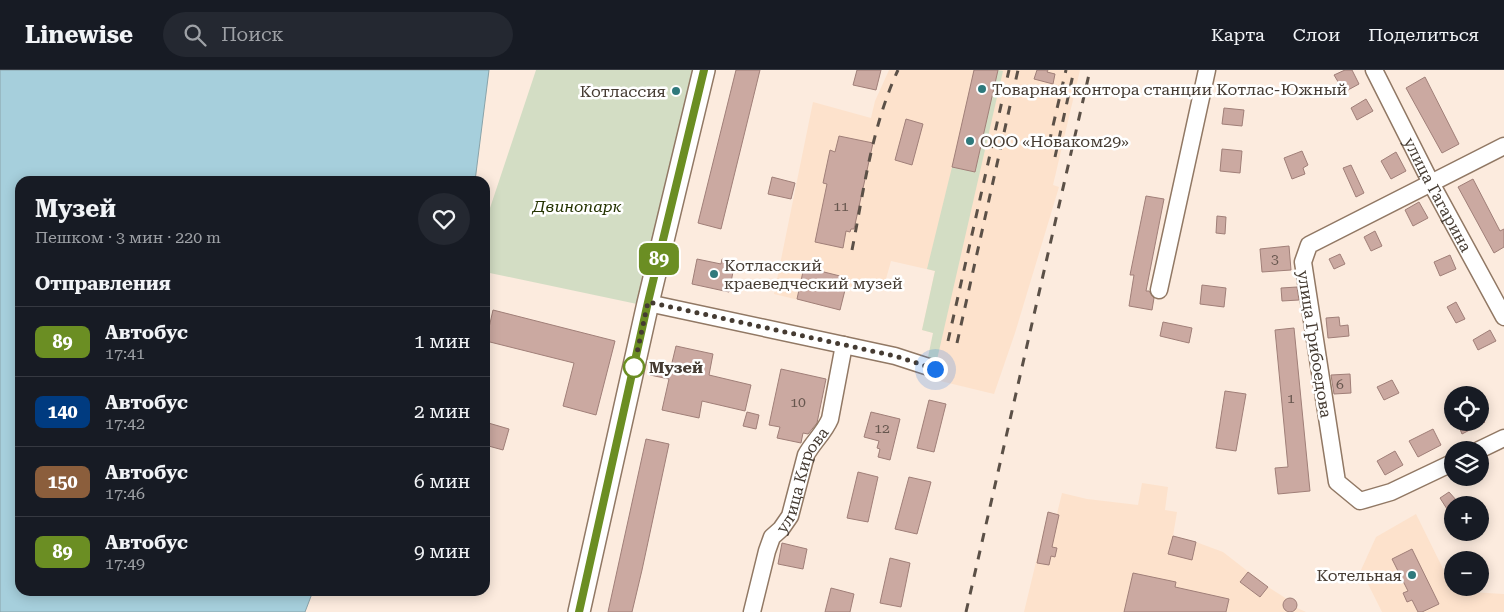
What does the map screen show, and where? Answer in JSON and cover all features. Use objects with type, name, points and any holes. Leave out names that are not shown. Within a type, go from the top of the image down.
[{"type":"main road","points":[[579,612],[648,302],[704,70]]},
{"type":"street","points":[[1159,290],[1207,70]]},
{"type":"street","name":"улица Гагарина","points":[[1374,70],[1504,317]]},
{"type":"street","name":"улица Грибоедова","points":[[1444,467],[1391,492],[1360,501],[1337,482],[1303,262],[1309,245],[1504,146]]},
{"type":"street","points":[[648,302],[895,356],[935,369]]},
{"type":"street","name":"улица Кирова","points":[[752,612],[772,537],[790,516],[806,455],[827,427],[830,419],[844,345]]},
{"type":"street","points":[[1489,445],[1504,438]]},
{"type":"shaded area","points":[[889,70],[1080,70],[1053,185],[1059,187],[1015,333],[994,394],[932,379],[936,364],[927,362],[934,333],[922,330],[935,271],[891,261],[886,279],[867,292],[845,287],[840,310],[774,294],[813,102],[871,118],[875,101]]},
{"type":"shaded area","points":[[1142,483],[1168,487],[1165,510],[1177,512],[1173,536],[1223,552],[1268,587],[1287,599],[1295,600],[1297,608],[1306,612],[1024,612],[1048,512],[1057,514],[1062,493],[1087,499],[1138,505]]},
{"type":"shaded area","points":[[1416,514],[1444,571],[1444,596],[1504,594],[1504,612],[1382,612],[1361,570],[1376,537]]},
{"type":"green space","name":"Двинопарк","points":[[536,70],[698,70],[637,304],[490,273],[490,208]]},
{"type":"green space","points":[[998,70],[1003,71],[936,364],[927,362],[933,333],[922,330],[935,271],[927,269],[952,167],[975,172]]},
{"type":"water","points":[[0,70],[489,70],[476,176],[15,176],[15,596],[311,596],[305,612],[0,612]]},
{"type":"building","points":[[736,70],[760,70],[721,229],[698,223]]},
{"type":"building","points":[[857,70],[881,70],[876,90],[853,85]]},
{"type":"building","points":[[974,70],[998,70],[975,172],[952,167]]},
{"type":"building","points":[[1037,70],[1048,70],[1047,72],[1055,74],[1053,84],[1034,79]]},
{"type":"building","points":[[1345,70],[1352,70],[1359,84],[1348,90],[1345,84],[1340,85],[1334,75]]},
{"type":"building","points":[[1425,77],[1459,144],[1442,153],[1406,88]]},
{"type":"building","points":[[1366,99],[1373,111],[1357,120],[1351,108]]},
{"type":"building","points":[[1224,108],[1244,110],[1242,126],[1222,124]]},
{"type":"building","points":[[906,119],[923,124],[912,165],[895,160]]},
{"type":"building","points":[[839,136],[873,143],[854,229],[851,229],[850,232],[846,231],[843,248],[815,242],[827,184],[823,183],[830,150],[835,152]]},
{"type":"building","points":[[1222,149],[1242,151],[1240,173],[1220,171]]},
{"type":"building","points":[[1302,151],[1308,165],[1303,168],[1305,174],[1292,179],[1284,158]]},
{"type":"building","points":[[1396,152],[1406,171],[1391,179],[1381,161]]},
{"type":"building","points":[[1351,165],[1364,193],[1356,197],[1343,168]]},
{"type":"building","points":[[772,177],[795,183],[791,199],[768,194]]},
{"type":"building","points":[[1473,179],[1500,231],[1504,229],[1504,247],[1494,253],[1458,187]]},
{"type":"building","points":[[1146,196],[1164,199],[1146,291],[1149,291],[1154,298],[1152,310],[1129,306],[1134,275],[1130,275]]},
{"type":"building","points":[[1419,202],[1428,218],[1413,226],[1405,210]]},
{"type":"building","points":[[1217,216],[1226,217],[1225,234],[1216,233]]},
{"type":"building","points":[[1375,231],[1382,246],[1371,251],[1364,237]]},
{"type":"building","points":[[1289,246],[1291,270],[1262,272],[1260,249]]},
{"type":"building","points":[[1340,254],[1345,264],[1334,269],[1329,259]]},
{"type":"building","points":[[1450,255],[1456,269],[1440,276],[1434,262]]},
{"type":"building","name":"Котласский краеведческий музей","points":[[697,259],[721,264],[722,259],[735,262],[729,292],[692,284]]},
{"type":"building","points":[[804,267],[848,278],[840,310],[797,299]]},
{"type":"building","points":[[1202,285],[1226,288],[1224,307],[1200,304]]},
{"type":"building","points":[[1297,287],[1299,300],[1282,301],[1281,288]]},
{"type":"building","points":[[1456,302],[1465,319],[1456,323],[1447,307]]},
{"type":"building","points":[[493,310],[615,341],[596,415],[563,406],[574,363],[490,342],[490,323]]},
{"type":"building","points":[[1339,317],[1340,326],[1348,325],[1349,336],[1328,338],[1326,318]]},
{"type":"building","points":[[1163,322],[1192,328],[1189,343],[1160,336]]},
{"type":"building","points":[[1294,328],[1310,491],[1278,494],[1275,468],[1288,467],[1275,330]]},
{"type":"building","points":[[1490,330],[1496,341],[1478,350],[1473,340]]},
{"type":"building","points":[[676,346],[713,354],[709,375],[751,385],[745,411],[702,401],[699,418],[662,410],[669,379],[650,375],[652,367],[670,371]]},
{"type":"building","points":[[781,369],[826,379],[817,423],[808,434],[803,433],[801,443],[777,438],[780,427],[769,425]]},
{"type":"building","points":[[1350,374],[1351,393],[1334,394],[1331,375]]},
{"type":"building","points":[[1392,380],[1399,393],[1384,400],[1377,387]]},
{"type":"building","points":[[1225,391],[1246,394],[1236,451],[1216,448]]},
{"type":"building","points":[[929,400],[946,404],[934,452],[917,448]]},
{"type":"building","points":[[747,412],[759,415],[756,429],[743,426]]},
{"type":"building","points":[[871,412],[900,419],[890,460],[878,457],[880,449],[877,448],[879,441],[864,437]]},
{"type":"building","points":[[490,423],[509,429],[503,450],[490,446]]},
{"type":"building","points":[[1433,429],[1441,445],[1418,457],[1409,441]]},
{"type":"building","points":[[646,439],[669,444],[642,570],[632,612],[608,612]]},
{"type":"building","points":[[1395,451],[1403,465],[1385,475],[1377,461]]},
{"type":"building","points":[[858,472],[878,477],[868,522],[847,518]]},
{"type":"building","points":[[909,477],[931,482],[917,534],[895,529]]},
{"type":"building","points":[[1449,492],[1453,496],[1444,496],[1444,504],[1440,498]]},
{"type":"building","points":[[1048,512],[1059,515],[1052,547],[1057,548],[1055,557],[1051,556],[1049,565],[1037,563]]},
{"type":"building","points":[[1173,536],[1196,542],[1192,560],[1168,554]]},
{"type":"building","points":[[782,543],[807,549],[803,569],[778,564]]},
{"type":"building","name":"Котельная","points":[[1412,549],[1439,604],[1422,612],[1418,612],[1412,600],[1407,602],[1403,593],[1408,591],[1392,559]]},
{"type":"building","points":[[890,558],[910,563],[901,607],[880,603]]},
{"type":"building","points":[[1248,572],[1268,587],[1260,597],[1240,582]]},
{"type":"building","points":[[1133,573],[1176,582],[1175,587],[1229,599],[1226,612],[1124,612]]},
{"type":"building","points":[[831,588],[854,594],[850,612],[825,612]]},
{"type":"building","points":[[1290,598],[1295,600],[1297,605],[1295,610],[1290,612],[1285,610],[1283,605],[1285,600]]},
{"type":"railway","points":[[852,250],[875,135],[898,70]]},
{"type":"railway","points":[[948,341],[1009,70]]},
{"type":"railway","points":[[957,343],[1018,70]]},
{"type":"railway","points":[[1049,143],[1066,70]]},
{"type":"railway","points":[[1055,157],[1074,70]]},
{"type":"railway","points":[[966,612],[1090,70]]},
{"type":"bus line","name":"89","points":[[579,612],[648,302],[704,70]]},
{"type":"place","name":"Товарная контора станции Котлас-Южный","points":[[982,89]]},
{"type":"place","name":"Котлассия","points":[[676,91]]},
{"type":"place","name":"ООО «Новаком29»","points":[[970,141]]},
{"type":"place","name":"Котласский краеведческий музей","points":[[714,274]]},
{"type":"place","name":"Музей","points":[[634,367]]},
{"type":"place","name":"Котельная","points":[[1412,575]]},
{"type":"route","points":[[634,367],[632,376],[648,302],[895,356],[935,369]]}]
